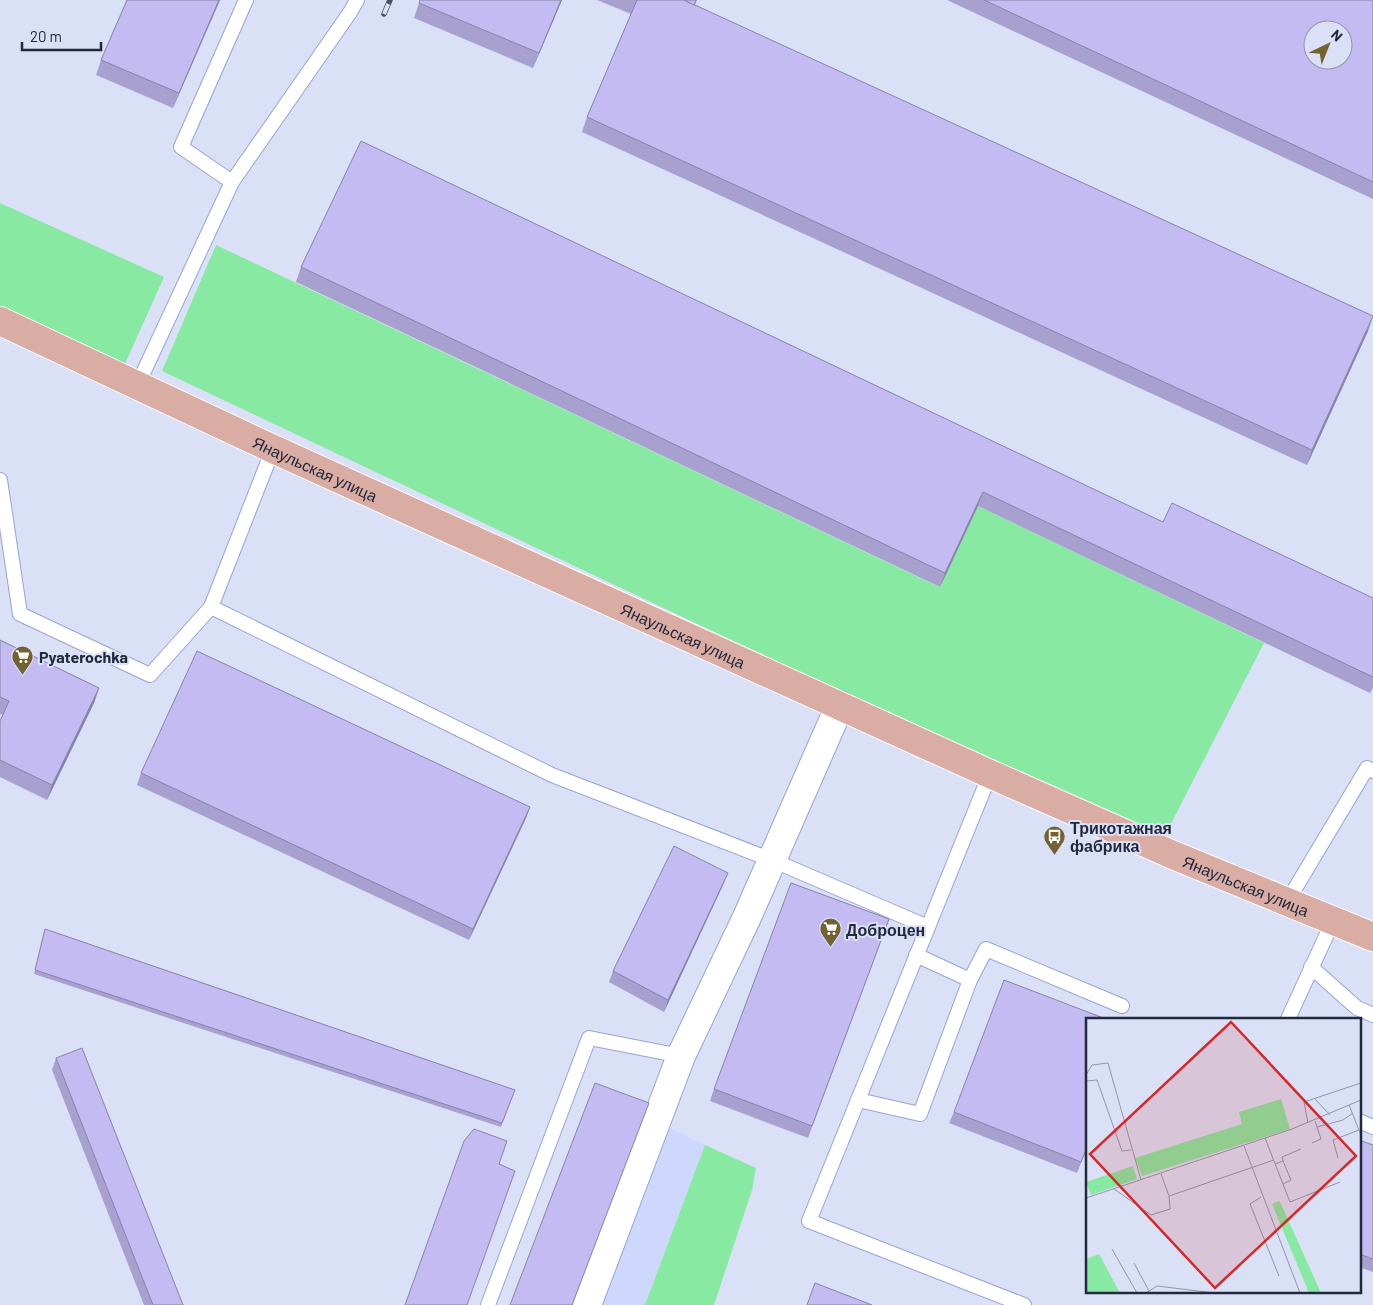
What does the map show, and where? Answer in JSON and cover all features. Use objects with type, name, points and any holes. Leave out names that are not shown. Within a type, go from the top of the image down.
[{"type":"main road","name":"Янаульская улица","points":[[0,321],[138,384],[273,449],[990,774],[1173,855],[1373,936]]},
{"type":"street","points":[[588,1305],[682,1056],[772,860],[840,705]]},
{"type":"lane","points":[[232,182],[181,147],[246,0]]},
{"type":"lane","points":[[138,384],[232,182],[357,0]]},
{"type":"lane","points":[[0,480],[20,614],[150,675],[211,607],[273,449]]},
{"type":"lane","points":[[211,607],[552,775],[772,860],[928,927]]},
{"type":"lane","points":[[1287,902],[1366,768],[1373,772]]},
{"type":"lane","points":[[990,774],[809,1221],[1024,1305]]},
{"type":"lane","points":[[1288,1018],[1333,921]]},
{"type":"lane","points":[[858,1100],[920,1114],[970,980],[986,949],[1122,1006]]},
{"type":"lane","points":[[916,955],[970,980]]},
{"type":"lane","points":[[1311,968],[1357,1008],[1373,1015]]},
{"type":"lane","points":[[488,1305],[589,1038],[682,1056]]},
{"type":"lane","points":[[1360,1121],[1373,1127]]},
{"type":"shaded area","points":[[665,1125],[705,1145],[645,1305],[600,1305]]},
{"type":"green space","points":[[0,203],[164,277],[124,366],[0,311]]},
{"type":"green space","points":[[216,245],[939,587],[978,506],[1264,643],[1161,843],[162,371]]},
{"type":"green space","points":[[705,1145],[756,1168],[752,1190],[714,1305],[645,1305]]},
{"type":"building","points":[[127,0],[219,0],[179,93],[101,60]]},
{"type":"building","points":[[420,0],[561,0],[539,53],[419,3]]},
{"type":"building","points":[[637,0],[684,0],[1373,316],[1312,450],[587,117]]},
{"type":"building","points":[[684,0],[696,0],[694,5]]},
{"type":"building","points":[[984,0],[1373,0],[1373,182]]},
{"type":"building","points":[[361,141],[1163,522],[1172,503],[1373,598],[1373,677],[983,492],[945,573],[301,267]]},
{"type":"building","points":[[0,640],[99,688],[52,785],[0,760],[0,721],[9,701],[0,697]]},
{"type":"building","points":[[197,651],[530,807],[473,929],[141,773]]},
{"type":"building","points":[[674,846],[728,873],[668,1000],[613,971]]},
{"type":"building","points":[[791,883],[889,919],[812,1126],[714,1089]]},
{"type":"building","points":[[45,929],[515,1090],[502,1123],[35,970]]},
{"type":"building","points":[[1004,980],[1103,1018],[1086,1018],[1086,1150],[1081,1162],[954,1112]]},
{"type":"building","points":[[82,1048],[183,1305],[153,1305],[56,1058]]},
{"type":"building","points":[[595,1083],[649,1103],[572,1305],[510,1305]]},
{"type":"building","points":[[474,1129],[507,1141],[499,1164],[515,1171],[467,1305],[405,1305],[464,1141]]},
{"type":"building","points":[[1360,1140],[1373,1145],[1373,1259],[1360,1254]]},
{"type":"building","points":[[815,1283],[872,1305],[807,1305]]},
{"type":"railway","points":[[384,14],[390,0]]},
{"type":"place","name":"Pyaterochka","points":[[23,675]]},
{"type":"place","name":"Трикотажная фабрика","points":[[1054,855]]},
{"type":"place","name":"Доброцен","points":[[830,948]]}]
